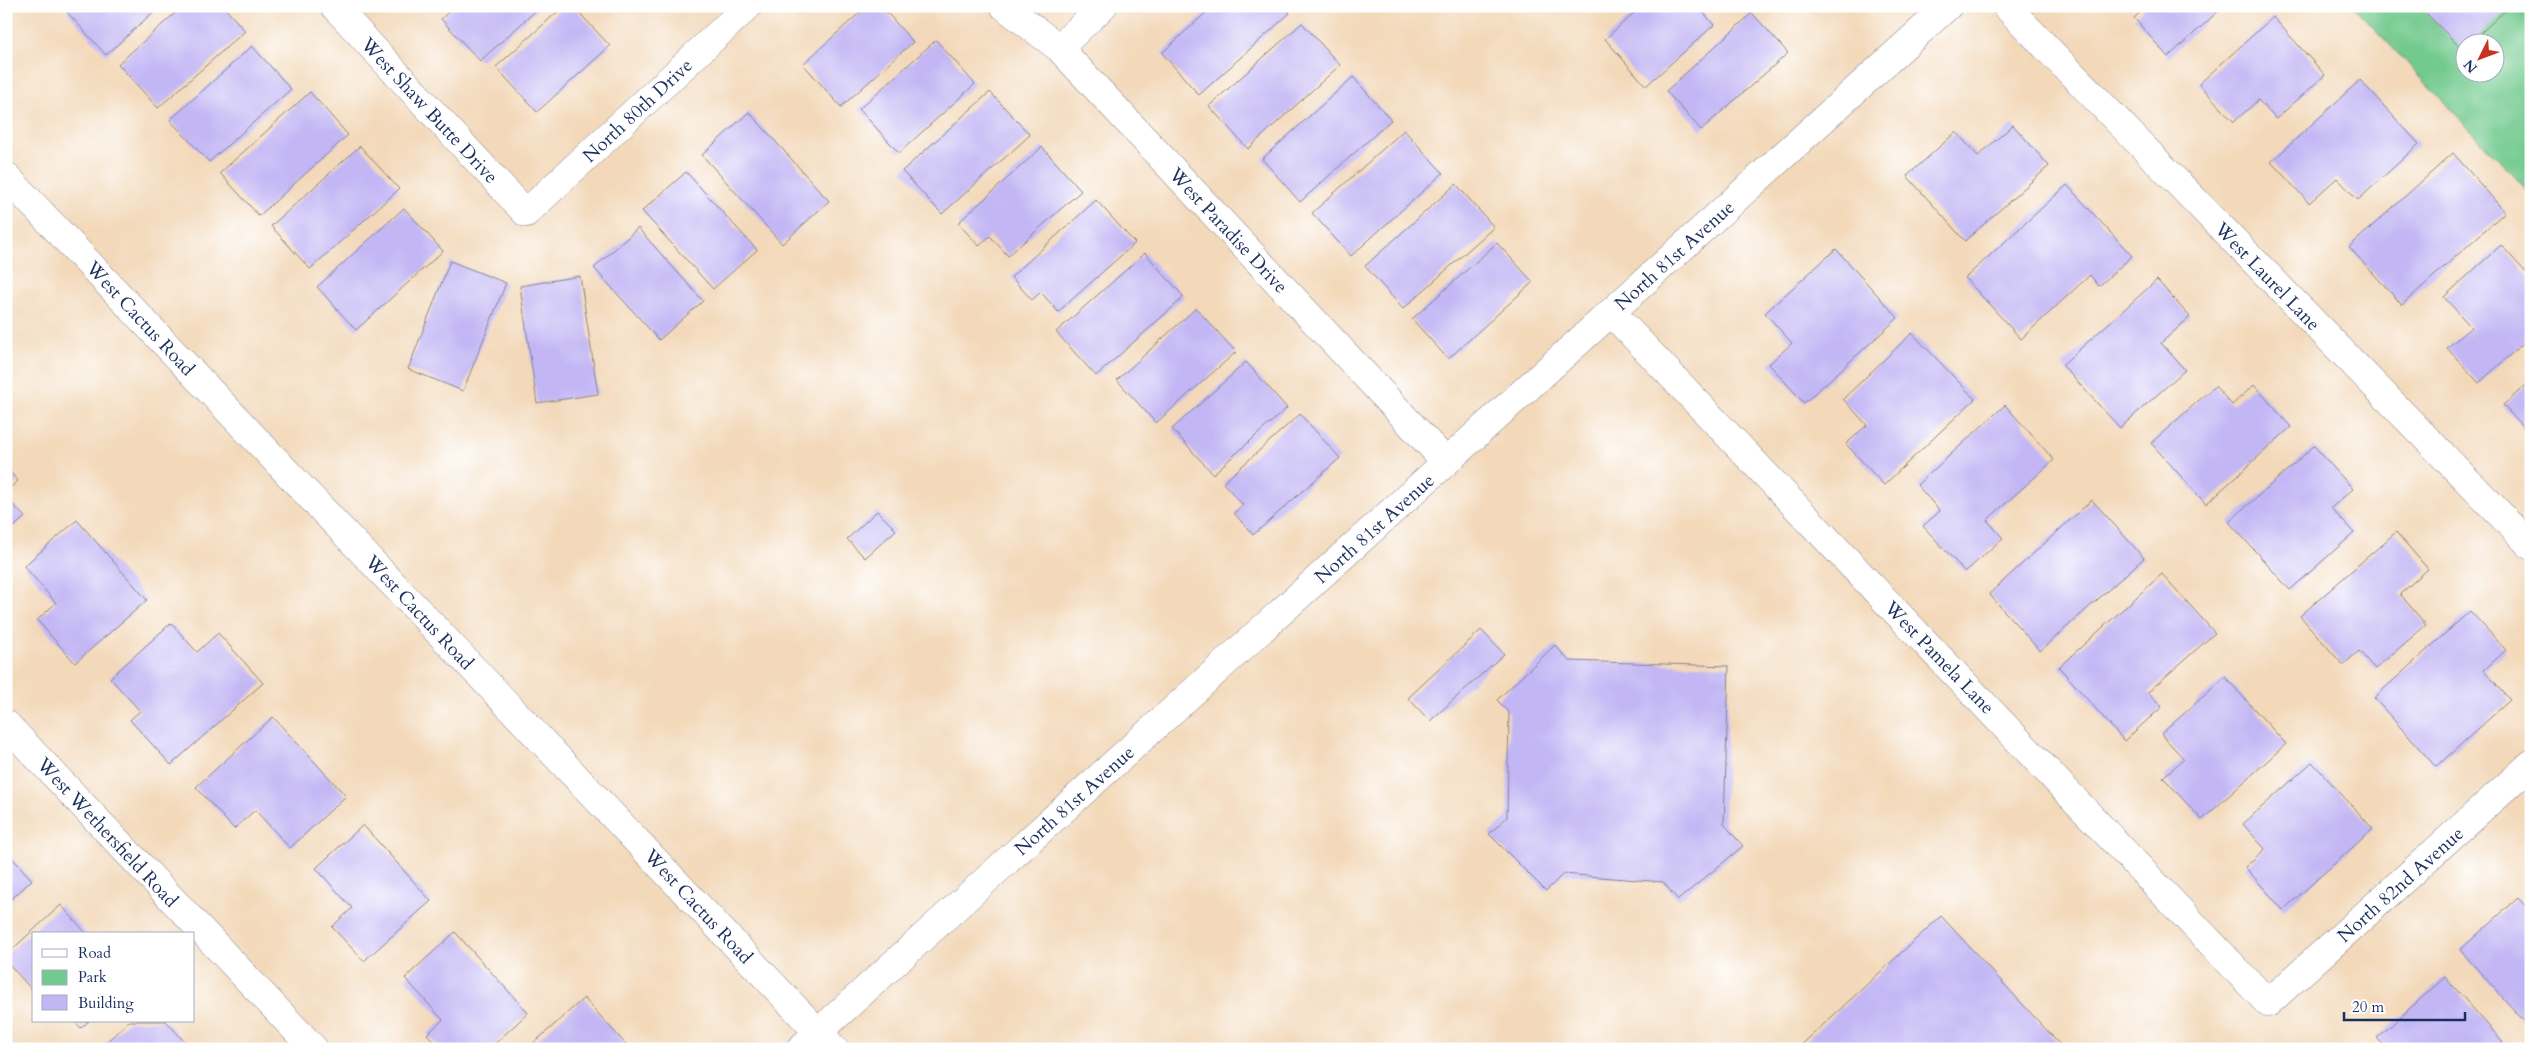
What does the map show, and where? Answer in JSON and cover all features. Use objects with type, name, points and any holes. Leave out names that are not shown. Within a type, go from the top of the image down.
[{"type":"street","name":"West Shaw Butte Drive","points":[[334,6],[526,213]]},
{"type":"street","name":"North 80th Drive","points":[[526,213],[748,6]]},
{"type":"street","name":"West Paradise Drive","points":[[1004,6],[1059,48],[1446,462]]},
{"type":"street","points":[[1059,48],[1103,6]]},
{"type":"street","name":"North 81st Avenue","points":[[817,1043],[1446,462],[1948,6]]},
{"type":"street","name":"West Laurel Lane","points":[[2006,6],[2531,546]]},
{"type":"street","name":"West Cactus Road","points":[[6,176],[817,1043]]},
{"type":"street","name":"West Pamela Lane","points":[[1611,312],[2268,1003]]},
{"type":"street","name":"West Wethersfield Road","points":[[6,724],[314,1049]]},
{"type":"street","name":"North 82nd Avenue","points":[[2268,1003],[2531,764]]},
{"type":"green space","points":[[2353,6],[2531,6],[2531,194]]},
{"type":"building","points":[[74,6],[160,6],[106,55],[67,12]]},
{"type":"building","points":[[183,6],[223,6],[245,31],[158,108],[118,64]]},
{"type":"building","points":[[455,6],[541,6],[480,61],[441,19]]},
{"type":"building","points":[[564,6],[573,6],[610,46],[537,112],[496,67]]},
{"type":"building","points":[[867,6],[881,6],[913,42],[841,107],[803,64]]},
{"type":"building","points":[[1213,6],[1284,6],[1290,13],[1199,95],[1162,53]]},
{"type":"building","points":[[1642,6],[1710,6],[1703,12],[1714,25],[1646,86],[1605,39]]},
{"type":"building","points":[[2147,6],[2224,6],[2168,57],[2134,18]]},
{"type":"building","points":[[2419,6],[2510,6],[2482,32],[2454,32],[2454,41]]},
{"type":"building","points":[[1752,13],[1788,53],[1701,130],[1666,91]]},
{"type":"building","points":[[2273,17],[2325,75],[2276,119],[2258,100],[2234,122],[2199,84]]},
{"type":"building","points":[[1302,23],[1340,65],[1248,149],[1209,106]]},
{"type":"building","points":[[936,40],[975,84],[899,153],[859,109]]},
{"type":"building","points":[[252,46],[291,89],[209,162],[170,120]]},
{"type":"building","points":[[1353,77],[1391,120],[1300,202],[1262,159]]},
{"type":"building","points":[[2360,80],[2419,144],[2358,200],[2337,178],[2309,203],[2271,162]]},
{"type":"building","points":[[310,92],[348,135],[259,216],[220,173]]},
{"type":"building","points":[[990,92],[1030,135],[942,214],[902,171]]},
{"type":"building","points":[[749,112],[829,201],[782,244],[702,155]]},
{"type":"building","points":[[2013,125],[2049,166],[1965,241],[1907,176],[1956,132],[1978,156]]},
{"type":"building","points":[[1404,130],[1443,173],[1351,256],[1312,213]]},
{"type":"building","points":[[360,146],[399,189],[310,269],[271,226]]},
{"type":"building","points":[[1042,147],[1081,191],[1008,256],[990,236],[979,246],[958,223]]},
{"type":"building","points":[[2453,153],[2505,212],[2402,305],[2349,247]]},
{"type":"building","points":[[686,172],[757,250],[713,289],[642,211]]},
{"type":"building","points":[[1456,184],[1494,227],[1403,309],[1365,266]]},
{"type":"building","points":[[2067,185],[2132,256],[2099,286],[2090,275],[2021,339],[1965,278]]},
{"type":"building","points":[[1096,200],[1135,243],[1058,312],[1041,292],[1032,300],[1011,277]]},
{"type":"building","points":[[404,208],[443,251],[356,330],[317,287]]},
{"type":"building","points":[[638,228],[703,301],[659,340],[594,268]]},
{"type":"building","points":[[1497,243],[1533,282],[1448,359],[1412,319]]},
{"type":"building","points":[[2501,245],[2531,278],[2531,336],[2479,383],[2447,348],[2471,327],[2444,297]]},
{"type":"building","points":[[1836,249],[1898,318],[1804,403],[1769,364],[1792,343],[1765,313]]},
{"type":"building","points":[[1145,253],[1184,297],[1096,376],[1056,332]]},
{"type":"building","points":[[450,261],[506,283],[463,391],[408,369]]},
{"type":"building","points":[[580,276],[598,394],[537,403],[520,286]]},
{"type":"building","points":[[2157,280],[2190,317],[2161,343],[2185,370],[2120,428],[2062,365]]},
{"type":"building","points":[[1196,308],[1236,352],[1156,423],[1117,380]]},
{"type":"building","points":[[1912,333],[1975,399],[1884,485],[1846,444],[1867,425],[1843,399]]},
{"type":"building","points":[[1246,362],[1287,408],[1213,474],[1172,429]]},
{"type":"building","points":[[2531,381],[2531,436],[2503,405]]},
{"type":"building","points":[[2254,385],[2291,427],[2206,504],[2151,443],[2215,386],[2232,405]]},
{"type":"building","points":[[2005,405],[2054,460],[1987,520],[2003,538],[1965,572],[1923,526],[1940,511],[1917,485]]},
{"type":"building","points":[[1300,414],[1340,458],[1253,535],[1234,513],[1243,505],[1223,483]]},
{"type":"building","points":[[2314,446],[2353,489],[2331,508],[2354,533],[2290,590],[2229,522]]},
{"type":"building","points":[[6,467],[18,481],[6,491]]},
{"type":"building","points":[[6,497],[25,517],[6,534]]},
{"type":"building","points":[[2092,500],[2144,558],[2040,651],[1989,594]]},
{"type":"building","points":[[877,511],[896,530],[865,558],[847,539]]},
{"type":"building","points":[[77,520],[147,600],[75,663],[37,620],[56,603],[24,566]]},
{"type":"building","points":[[2396,532],[2428,569],[2400,594],[2426,625],[2375,669],[2359,651],[2343,665],[2300,616]]},
{"type":"building","points":[[2162,574],[2215,633],[2148,692],[2162,707],[2124,741],[2059,667]]},
{"type":"building","points":[[2470,611],[2506,650],[2484,670],[2510,700],[2436,767],[2374,698]]},
{"type":"building","points":[[171,623],[197,652],[218,633],[263,683],[171,765],[130,720],[140,711],[110,678]]},
{"type":"building","points":[[1481,630],[1504,654],[1430,721],[1408,698]]},
{"type":"building","points":[[1555,645],[1569,661],[1729,666],[1724,824],[1743,846],[1678,900],[1663,882],[1563,874],[1546,891],[1489,834],[1507,817],[1509,713],[1497,700]]},
{"type":"building","points":[[2225,677],[2286,744],[2202,820],[2163,777],[2184,759],[2161,734]]},
{"type":"building","points":[[273,717],[346,796],[290,848],[255,810],[234,829],[196,787]]},
{"type":"building","points":[[2312,762],[2373,829],[2283,910],[2245,867],[2265,849],[2243,824]]},
{"type":"building","points":[[363,825],[431,901],[364,961],[332,927],[352,908],[316,868]]},
{"type":"building","points":[[6,851],[32,880],[6,904]]},
{"type":"building","points":[[2518,898],[2531,912],[2531,1029],[2460,950]]},
{"type":"building","points":[[61,905],[85,932],[32,932],[32,990],[6,961],[6,955]]},
{"type":"building","points":[[1941,916],[2064,1049],[1797,1049]]},
{"type":"building","points":[[455,932],[528,1013],[489,1049],[441,1049],[427,1034],[443,1020],[405,978]]},
{"type":"building","points":[[2445,977],[2503,1042],[2496,1049],[2387,1049],[2377,1038]]},
{"type":"building","points":[[584,998],[630,1049],[527,1049]]},
{"type":"building","points":[[75,1022],[88,1022],[81,1028]]},
{"type":"building","points":[[128,1022],[167,1022],[191,1049],[99,1049]]}]
